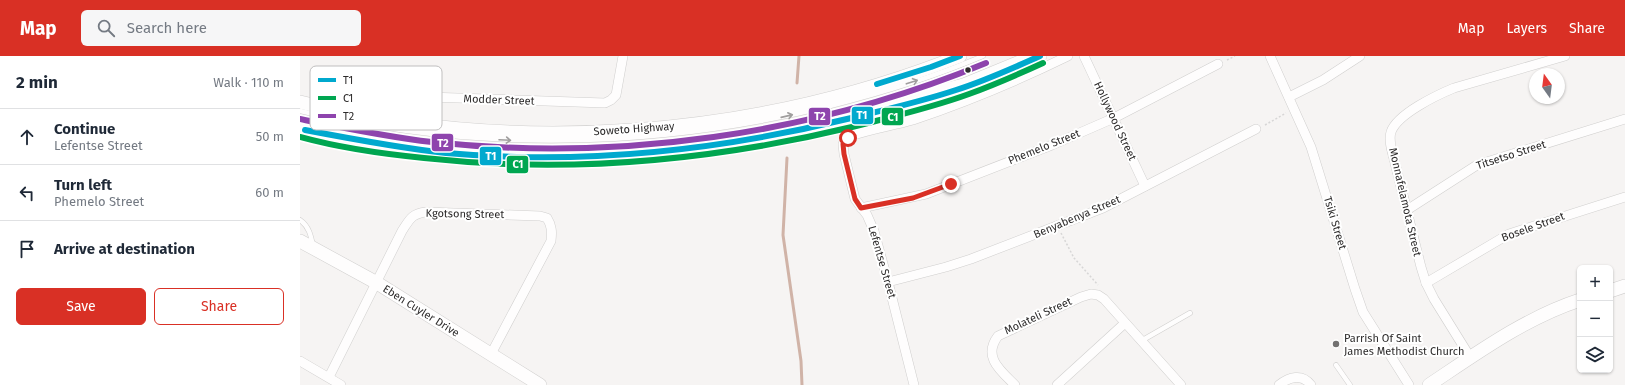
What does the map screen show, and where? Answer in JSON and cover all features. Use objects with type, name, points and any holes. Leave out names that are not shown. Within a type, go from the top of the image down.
[{"type":"main road","name":"Soweto Highway","points":[[442,127],[488,131],[622,131],[734,119],[813,102],[893,80],[960,56]]},
{"type":"main road","points":[[300,129],[393,147],[475,156],[552,158],[620,156],[691,150],[742,143],[788,134],[883,111],[969,86],[1040,56]]},
{"type":"main road","name":"Soweto Highway","points":[[300,102],[310,105]]},
{"type":"main road","name":"Eben Cuyler Drive","points":[[300,241],[376,283],[540,385]]},
{"type":"main road","points":[[1613,290],[1625,286]]},
{"type":"main road","points":[[1429,385],[1470,357],[1542,314],[1577,301]]},
{"type":"street","name":"Modder Street","points":[[442,97],[605,103],[616,95],[623,56]]},
{"type":"street","name":"Lefentse Street","points":[[914,385],[874,231],[867,215],[855,199],[843,144],[848,138],[854,135],[911,120],[948,108],[1021,78],[1068,56]]},
{"type":"street","name":"Hollywood Street","points":[[1084,56],[1145,186]]},
{"type":"street","name":"Tsiki Street","points":[[1270,56],[1318,167],[1355,289],[1364,312],[1409,385]]},
{"type":"street","points":[[1289,97],[1323,80],[1360,56]]},
{"type":"street","name":"Monnafelamota Street","points":[[1470,357],[1434,299],[1426,283],[1391,144],[1390,133],[1395,125],[1404,117],[1433,98],[1454,88],[1565,56]]},
{"type":"street","name":"Phemelo Street","points":[[861,208],[926,194],[1052,145],[1114,118],[1218,64]]},
{"type":"street","name":"Titsetso Street","points":[[1407,210],[1477,165],[1625,119]]},
{"type":"street","name":"Benyabenya Street","points":[[888,282],[946,267],[1103,208],[1256,129]]},
{"type":"street","name":"Bosele Street","points":[[1426,283],[1509,234],[1625,197]]},
{"type":"street","name":"Kgotsong Street","points":[[329,377],[402,231],[409,220],[417,213],[426,212],[540,216],[547,218],[551,224],[551,241],[491,354]]},
{"type":"street","name":"Molateli Street","points":[[1015,385],[994,363],[992,349],[998,336],[1074,300],[1091,294],[1098,295]]},
{"type":"street","points":[[1098,295],[1104,299],[1126,323],[1175,383]]},
{"type":"street","points":[[1057,385],[1126,323]]},
{"type":"street","points":[[300,361],[341,385]]},
{"type":"street","points":[[1279,385],[1285,381],[1297,377],[1302,377],[1311,385]]},
{"type":"lane","name":"Soweto Highway","points":[[407,130],[525,141],[628,138],[727,128],[784,117],[871,96],[983,56]]},
{"type":"lane","name":"Soweto Highway","points":[[343,130],[392,139],[480,148],[523,150],[584,150],[685,144],[749,134],[807,122],[962,81],[1023,56]]},
{"type":"lane","name":"Soweto Highway","points":[[300,111],[310,113]]},
{"type":"lane","name":"Soweto Highway","points":[[300,122],[310,124]]},
{"type":"lane","points":[[300,220],[306,224],[314,249]]},
{"type":"lane","points":[[1141,341],[1190,313]]},
{"type":"lane","points":[[1336,365],[1350,385]]},
{"type":"path","points":[[1256,129],[1294,109]]},
{"type":"path","points":[[1058,226],[1074,258],[1099,287],[1098,295]]},
{"type":"waterway","points":[[797,83],[799,56]]},
{"type":"waterway","points":[[787,158],[783,235],[801,361],[802,385]]},
{"type":"transit line","name":"T1","points":[[877,84],[960,56]]},
{"type":"transit line","name":"T1","points":[[305,130],[428,151],[497,156],[598,156],[698,147],[748,140],[888,109],[967,86],[1040,56]]},
{"type":"transit line","name":"T2","points":[[356,130],[432,142],[502,147],[573,148],[643,145],[714,137],[783,125],[852,109],[920,88],[986,63]]},
{"type":"transit line","name":"C1","points":[[300,137],[377,152],[478,163],[532,165],[586,164],[693,156],[799,139],[911,112],[978,91],[1043,63]]},
{"type":"transit line","name":"T2","points":[[300,119],[310,121]]},
{"type":"place","name":"Parrish Of Saint James Methodist Church","points":[[1336,344]]},
{"type":"route","points":[[848,138],[843,144],[844,154],[855,199],[861,208],[913,198],[951,184]]}]
